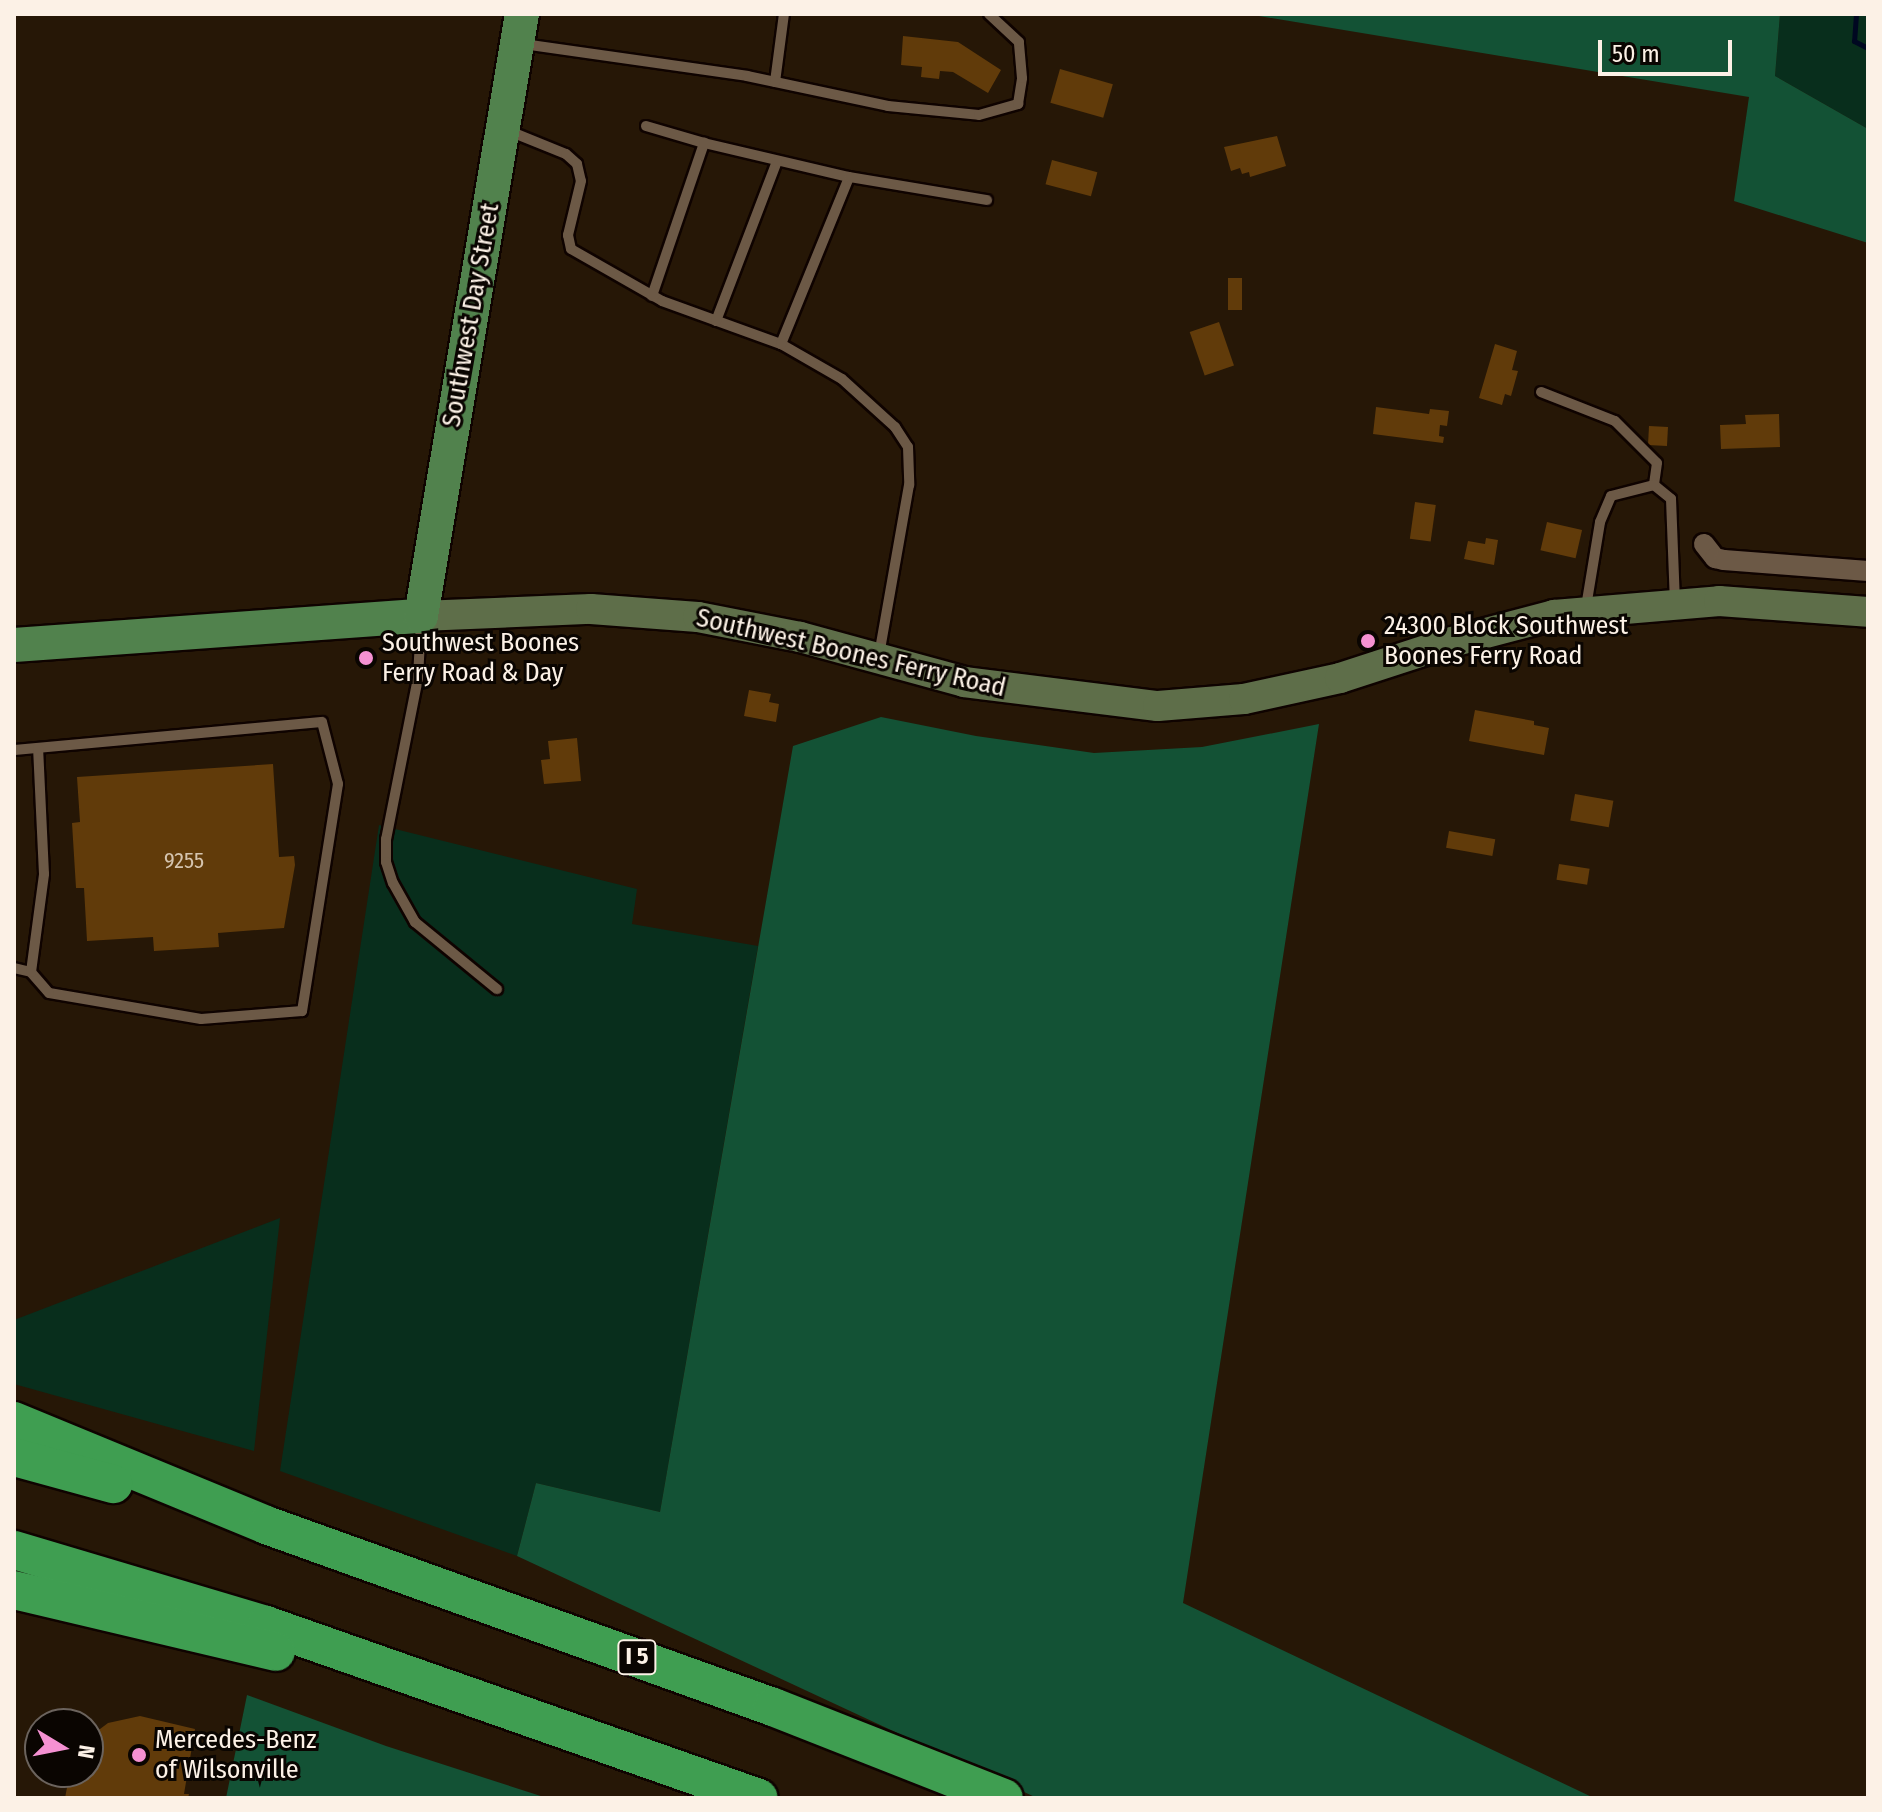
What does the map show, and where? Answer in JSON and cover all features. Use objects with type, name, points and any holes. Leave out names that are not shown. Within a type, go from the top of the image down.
[{"type":"highway","name":"I 5","points":[[14,1421],[266,1525],[773,1707],[1004,1798]]},
{"type":"highway","name":"I 5","points":[[14,1457],[266,1525]]},
{"type":"highway","points":[[14,1550],[266,1625],[759,1798]]},
{"type":"highway","points":[[14,1590],[458,1694]]},
{"type":"main road","name":"Southwest Day Street","points":[[421,616],[520,28]]},
{"type":"main road","name":"Southwest Boones Ferry Road","points":[[14,645],[421,616],[591,609],[686,615],[800,637],[878,661],[976,684],[1158,706],[1244,699],[1340,678],[1448,643],[1554,615],[1675,603],[1784,603],[1868,612]]},
{"type":"street","points":[[1704,544],[1715,558],[1724,560],[1868,571]]},
{"type":"lane","points":[[775,82],[784,14]]},
{"type":"lane","points":[[520,28],[888,106],[979,115],[1018,104],[1022,78],[1019,42],[989,14]]},
{"type":"lane","points":[[646,126],[849,177],[987,200]]},
{"type":"lane","points":[[503,129],[566,154],[577,164],[581,181],[568,235],[571,249],[652,296],[781,344],[842,379],[895,427],[908,447],[909,485],[878,661]]},
{"type":"lane","points":[[652,296],[704,143]]},
{"type":"lane","points":[[716,321],[777,161]]},
{"type":"lane","points":[[781,344],[849,177]]},
{"type":"lane","points":[[1541,392],[1615,421],[1657,463],[1654,485]]},
{"type":"lane","points":[[1654,485],[1671,499],[1675,603]]},
{"type":"lane","points":[[1586,611],[1600,522],[1611,496],[1654,485]]},
{"type":"lane","points":[[421,616],[418,678],[386,839],[386,862],[393,883],[415,922],[497,989]]},
{"type":"lane","points":[[14,750],[322,722],[338,784],[302,1011],[201,1019],[49,993],[31,972],[14,968]]},
{"type":"lane","points":[[31,972],[44,874],[38,748]]},
{"type":"green space","points":[[1247,14],[1780,14],[1775,76],[1868,129],[1868,243],[1734,201],[1749,97]]},
{"type":"green space","points":[[1780,14],[1868,14],[1868,129],[1775,76]]},
{"type":"green space","points":[[881,717],[976,736],[1094,753],[1202,747],[1319,724],[1183,1603],[1594,1798],[1037,1798],[517,1556],[536,1483],[660,1512],[793,746]]},
{"type":"green space","points":[[379,825],[637,889],[632,924],[758,946],[660,1512],[536,1483],[517,1556],[280,1471]]},
{"type":"green space","points":[[280,1218],[254,1451],[14,1384],[14,1320]]},
{"type":"green space","points":[[247,1695],[386,1746],[547,1798],[226,1798]]},
{"type":"building","points":[[903,36],[958,42],[1001,70],[988,93],[953,72],[940,71],[939,79],[921,77],[922,67],[901,65]]},
{"type":"building","points":[[1060,69],[1113,84],[1103,118],[1050,103]]},
{"type":"building","points":[[1277,136],[1286,166],[1250,177],[1249,172],[1242,174],[1240,168],[1231,171],[1224,147]]},
{"type":"building","points":[[1052,160],[1097,172],[1091,196],[1046,184]]},
{"type":"building","points":[[1228,278],[1242,278],[1242,310],[1228,310]]},
{"type":"building","points":[[1219,322],[1234,365],[1205,376],[1190,332]]},
{"type":"building","points":[[1495,344],[1517,351],[1512,370],[1518,371],[1511,396],[1505,394],[1502,405],[1479,398]]},
{"type":"building","points":[[1376,407],[1429,414],[1430,409],[1449,411],[1447,426],[1440,425],[1439,436],[1444,437],[1443,443],[1373,434]]},
{"type":"building","points":[[1779,414],[1780,447],[1721,449],[1720,425],[1746,424],[1745,415]]},
{"type":"building","points":[[1649,426],[1668,427],[1667,446],[1648,445]]},
{"type":"building","points":[[1415,502],[1436,505],[1431,542],[1410,539]]},
{"type":"building","points":[[1547,522],[1582,530],[1576,558],[1540,550]]},
{"type":"building","points":[[1486,538],[1498,540],[1494,565],[1464,559],[1468,541],[1485,544]]},
{"type":"building","points":[[749,690],[771,694],[769,702],[779,704],[776,722],[744,716]]},
{"type":"building","points":[[1475,710],[1534,721],[1534,725],[1549,728],[1544,755],[1469,741]]},
{"type":"building","points":[[577,738],[581,781],[544,784],[541,760],[550,759],[548,741]]},
{"type":"building","points":[[273,764],[279,857],[294,856],[295,865],[284,928],[218,933],[219,947],[154,951],[153,937],[87,941],[84,888],[76,888],[72,823],[80,822],[77,777]]},
{"type":"building","points":[[1575,794],[1613,801],[1609,827],[1570,821]]},
{"type":"building","points":[[1449,831],[1495,839],[1492,856],[1446,848]]},
{"type":"building","points":[[1559,864],[1590,869],[1587,885],[1556,880]]},
{"type":"building","name":"Mercedes-Benz of Wilsonville","points":[[140,1716],[195,1729],[184,1794],[189,1794],[188,1798],[65,1798],[67,1788],[104,1788],[104,1726]]},
{"type":"waterway","points":[[1856,14],[1854,41],[1868,48]]},
{"type":"place","name":"24300 Block Southwest Boones Ferry Road","points":[[1368,641]]},
{"type":"place","name":"Southwest Boones Ferry Road & Day","points":[[366,658]]},
{"type":"place","name":"Mercedes-Benz of Wilsonville","points":[[139,1755]]}]
